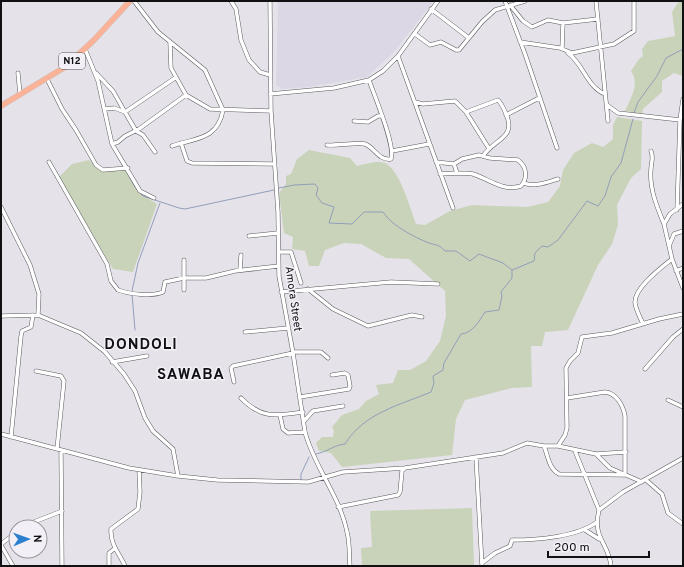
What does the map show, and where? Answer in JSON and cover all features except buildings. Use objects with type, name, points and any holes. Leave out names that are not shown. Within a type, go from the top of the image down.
[{"type":"highway","name":"N12","points":[[1,106],[65,67],[130,1]]},
{"type":"street","points":[[134,1],[158,32],[205,70],[224,110],[220,125],[204,137],[201,139],[188,140],[172,146]]},
{"type":"street","points":[[231,1],[236,9],[241,40],[249,60],[260,72],[270,75]]},
{"type":"street","name":"Amora Street","points":[[270,1],[270,94],[281,292],[293,352],[308,444],[338,507],[347,531],[350,566]]},
{"type":"street","points":[[270,94],[326,89],[368,80],[398,56],[438,1]]},
{"type":"street","points":[[504,1],[527,25],[532,27],[548,20],[563,23],[598,19]]},
{"type":"street","points":[[414,34],[430,45],[442,42],[456,50],[461,48],[495,10],[525,1]]},
{"type":"street","points":[[596,1],[608,121]]},
{"type":"street","points":[[520,42],[560,48],[572,53],[614,44],[634,32],[634,1]]},
{"type":"street","points":[[508,6],[557,148]]},
{"type":"street","points":[[431,9],[469,38]]},
{"type":"street","points":[[562,50],[563,23]]},
{"type":"street","points":[[170,42],[171,68],[175,78],[186,95],[210,109],[271,111]]},
{"type":"street","points":[[84,49],[95,71],[112,144],[140,191],[154,198]]},
{"type":"street","points":[[568,52],[575,59],[596,91],[605,94]]},
{"type":"street","points":[[398,56],[440,174],[454,208]]},
{"type":"street","points":[[95,71],[113,91],[136,131],[143,134],[155,152]]},
{"type":"street","points":[[18,73],[20,94]]},
{"type":"street","points":[[125,112],[175,78]]},
{"type":"street","points":[[47,79],[62,109],[96,165],[103,170],[125,168]]},
{"type":"street","points":[[327,145],[340,146],[362,143],[389,160],[392,157],[392,151],[382,116],[368,80]]},
{"type":"street","points":[[112,144],[118,142],[124,136],[136,131],[186,95]]},
{"type":"street","points":[[506,115],[539,98]]},
{"type":"street","points":[[677,210],[680,120],[683,99]]},
{"type":"street","points":[[466,112],[498,100],[510,124],[509,130],[501,140],[488,147],[483,156]]},
{"type":"street","points":[[415,102],[423,104],[455,101],[466,112],[488,147]]},
{"type":"street","points":[[606,104],[618,114],[680,120]]},
{"type":"street","points":[[105,109],[114,108],[125,112]]},
{"type":"street","points":[[354,121],[368,122],[378,116],[382,116]]},
{"type":"street","points":[[182,143],[188,161],[192,163],[274,164]]},
{"type":"street","points":[[392,151],[430,144]]},
{"type":"street","points":[[651,151],[654,157],[650,169],[654,201],[664,224],[668,247],[683,288]]},
{"type":"street","points":[[436,162],[454,164],[471,157],[483,156],[494,159],[518,160],[526,170],[523,183]]},
{"type":"street","points":[[49,162],[107,264],[111,281],[118,290],[132,293],[158,294],[163,292],[165,282],[184,278],[206,278],[240,270],[279,266]]},
{"type":"street","points":[[454,164],[457,173]]},
{"type":"street","points":[[440,174],[457,173],[474,175],[501,187],[513,188],[523,183],[531,186],[541,185],[558,179]]},
{"type":"street","points":[[678,180],[683,184]]},
{"type":"street","points":[[664,224],[670,214],[683,204]]},
{"type":"street","points":[[1,207],[30,265],[39,294],[38,315]]},
{"type":"street","points":[[668,247],[674,234],[683,231]]},
{"type":"street","points":[[249,236],[278,233]]},
{"type":"street","points":[[278,252],[291,252],[301,283]]},
{"type":"street","points":[[240,270],[242,255]]},
{"type":"street","points":[[643,324],[636,303],[636,298],[642,286],[672,259]]},
{"type":"street","points":[[184,260],[184,290]]},
{"type":"street","points":[[676,271],[683,268]]},
{"type":"street","points":[[281,292],[391,282],[438,284]]},
{"type":"street","points":[[308,289],[333,308],[368,326],[412,315],[422,317]]},
{"type":"street","points":[[558,446],[565,435],[567,428],[566,368],[568,363],[578,353],[582,337],[612,333],[659,319],[683,314]]},
{"type":"street","points":[[11,437],[21,336],[22,331],[32,325],[33,315]]},
{"type":"street","points":[[1,316],[38,315],[91,339],[105,352],[112,362],[124,374],[135,391],[145,418],[153,431],[173,449],[178,476]]},
{"type":"street","points":[[245,332],[288,328]]},
{"type":"street","points":[[645,369],[675,335],[683,329]]},
{"type":"street","points":[[234,382],[231,368],[233,366],[293,352],[321,352],[328,358]]},
{"type":"street","points":[[112,362],[147,356]]},
{"type":"street","points":[[36,371],[61,376],[64,381],[59,449],[62,511],[62,566]]},
{"type":"street","points":[[300,397],[349,389],[348,374],[332,375]]},
{"type":"street","points":[[566,398],[604,392],[610,392],[616,398],[624,409],[626,416],[625,475]]},
{"type":"street","points":[[241,398],[248,406],[263,414],[280,415],[302,412]]},
{"type":"street","points":[[668,400],[683,407]]},
{"type":"street","points":[[304,421],[313,411],[343,406]]},
{"type":"street","points":[[280,415],[283,429],[288,434],[305,432]]},
{"type":"street","points":[[1,434],[139,470],[178,476],[258,482],[308,482],[343,472],[405,468],[503,452],[527,443],[544,446],[558,446],[575,451],[596,454],[626,452]]},
{"type":"street","points":[[544,446],[550,463],[557,473],[625,475]]},
{"type":"street","points":[[575,451],[599,510],[597,522],[599,539],[610,558],[611,566]]},
{"type":"street","points":[[596,454],[610,468],[644,481],[662,494],[668,513],[683,524]]},
{"type":"street","points":[[476,457],[482,565]]},
{"type":"street","points":[[599,510],[623,492],[683,458]]},
{"type":"street","points":[[338,507],[398,495],[400,492],[402,471],[405,468]]},
{"type":"street","points":[[125,566],[114,548],[111,539],[111,529],[132,515],[138,509],[139,470]]},
{"type":"street","points":[[42,519],[62,511]]},
{"type":"street","points":[[482,565],[495,553],[510,546],[512,540],[545,538],[585,530],[597,522]]},
{"type":"street","points":[[585,530],[599,539]]},
{"type":"street","points":[[1,544],[12,566]]},
{"type":"street","points":[[109,566],[109,553],[114,548]]},
{"type":"shaded area","points":[[278,1],[434,1],[394,52],[367,77],[309,87],[282,89],[276,85]]},
{"type":"green space","points":[[679,1],[683,1],[683,76],[674,73],[662,81],[662,92],[643,109],[642,114],[625,111],[635,86],[634,76],[631,71],[639,59],[643,56],[642,49],[648,41],[675,36],[672,12]]},
{"type":"green space","points":[[617,117],[642,121],[641,169],[631,178],[617,205],[618,225],[612,244],[598,265],[568,330],[545,332],[542,346],[531,346],[532,387],[512,388],[465,400],[456,419],[452,455],[342,467],[331,453],[319,451],[316,443],[322,437],[333,437],[334,431],[332,427],[342,415],[359,409],[366,401],[379,394],[376,385],[393,383],[398,370],[410,370],[426,361],[440,341],[446,316],[445,291],[409,259],[386,258],[361,244],[344,243],[325,250],[319,266],[309,266],[305,251],[292,249],[293,237],[284,233],[279,193],[286,184],[286,176],[291,174],[297,159],[309,150],[350,158],[357,166],[375,162],[385,163],[395,173],[400,181],[416,224],[425,225],[450,211],[472,205],[527,207],[548,202],[560,186],[563,170],[574,153],[592,143],[603,147],[613,139],[613,125]]},
{"type":"green space","points":[[89,160],[102,172],[125,168],[139,193],[157,204],[133,272],[113,269],[59,177],[72,164]]},
{"type":"green space","points":[[472,508],[474,566],[362,566],[361,548],[372,547],[370,511]]},
{"type":"waterway","points":[[634,113],[638,102],[657,76],[666,58],[683,49]]},
{"type":"waterway","points":[[279,188],[294,185],[315,184],[318,188],[316,195],[322,203],[334,207],[329,223],[352,224],[364,212],[383,212],[392,222],[410,234],[423,241],[440,246],[445,251],[456,251],[470,261],[479,254],[503,263],[512,270],[534,261],[535,253],[542,246],[548,247],[558,240],[587,201],[598,206],[605,196],[611,177],[621,163],[633,119]]},
{"type":"waterway","points":[[114,150],[123,166]]},
{"type":"waterway","points":[[125,169],[135,187],[143,196],[185,209],[274,190]]},
{"type":"waterway","points":[[132,291],[138,263],[160,203]]},
{"type":"waterway","points":[[316,454],[345,444],[353,433],[372,417],[431,392],[434,383],[433,376],[443,370],[444,363],[461,334],[472,329],[485,312],[499,310],[502,296],[501,292],[512,278],[512,270]]},
{"type":"waterway","points":[[132,294],[135,330]]},
{"type":"waterway","points":[[301,480],[301,474],[309,457]]},
{"type":"district","name":"DONDOLI","points":[[141,345]]},
{"type":"district","name":"SAWABA","points":[[191,375]]}]
